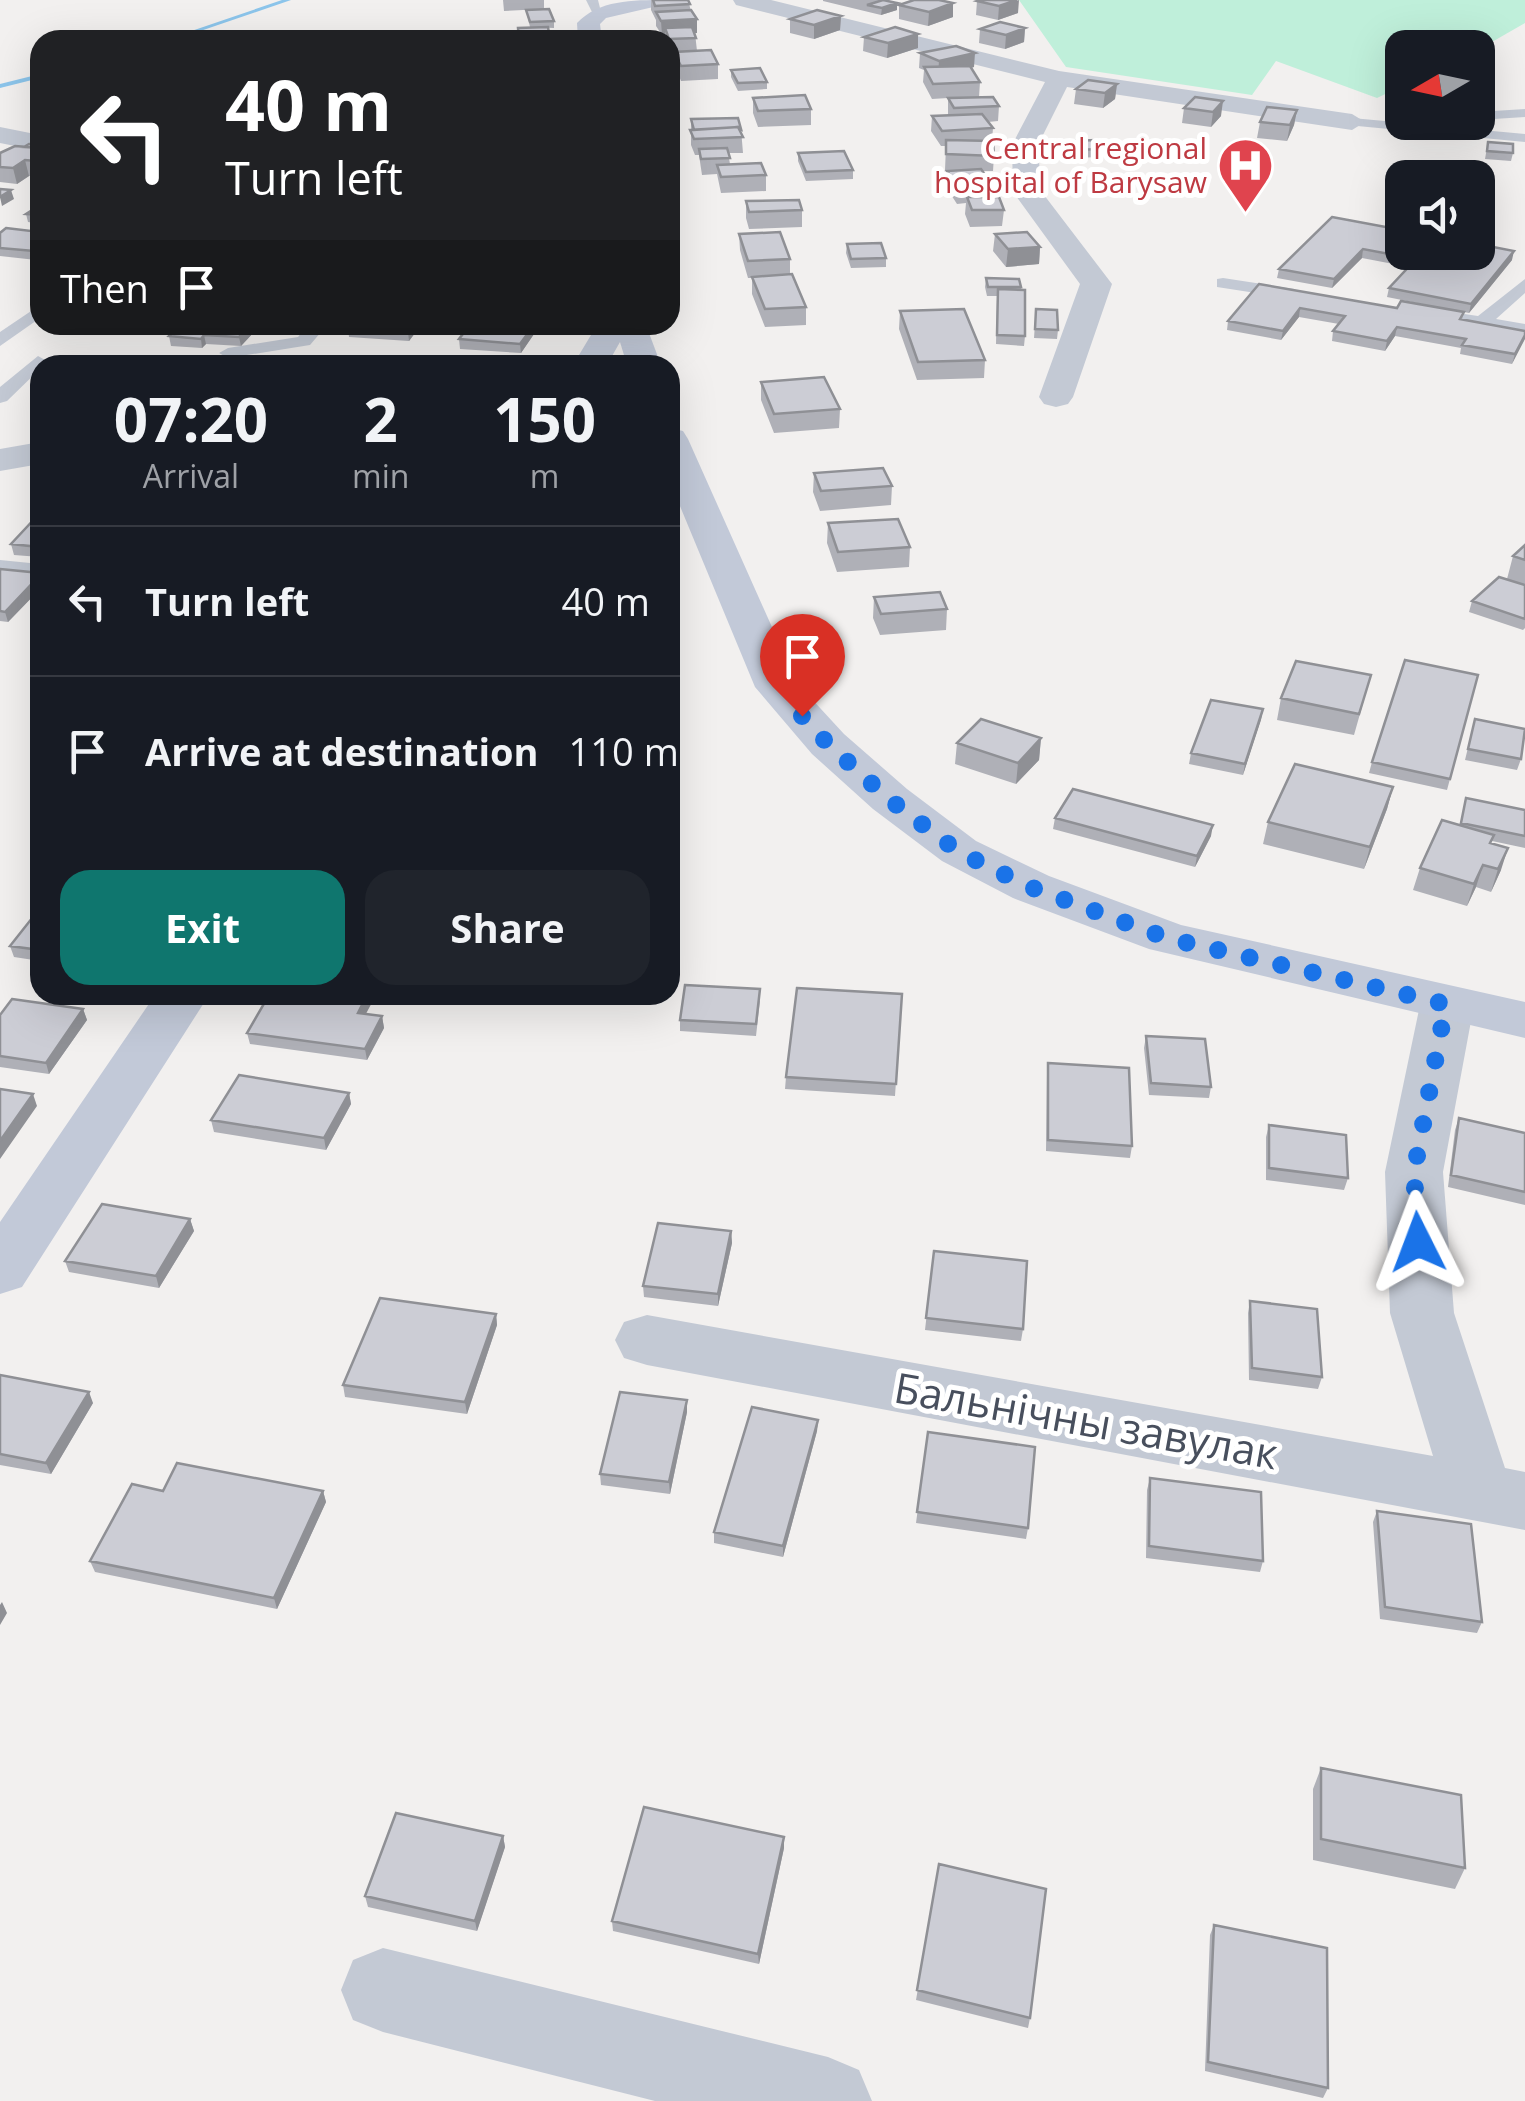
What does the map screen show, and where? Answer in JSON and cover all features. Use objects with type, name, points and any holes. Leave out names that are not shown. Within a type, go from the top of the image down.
[{"type":"street","points":[[589,30],[595,6],[654,0]]},
{"type":"street","points":[[744,0],[1059,78],[1352,122]]},
{"type":"street","points":[[1056,397],[1096,284],[1027,192],[1025,145],[1059,78]]},
{"type":"street","points":[[0,136],[30,141]]},
{"type":"street","points":[[0,460],[30,455]]},
{"type":"street","points":[[680,462],[777,687],[828,744],[890,800],[959,852],[1030,887],[1167,938],[1525,1020]]},
{"type":"street","points":[[1446,1004],[1414,1172],[1422,1313],[1502,1497]]},
{"type":"street","points":[[0,1271],[175,1005]]},
{"type":"street","name":"Бальнічны завулак","points":[[647,1340],[1502,1497]]},
{"type":"street","points":[[383,1990],[828,2101]]},
{"type":"lane","points":[[1495,115],[1525,113]]},
{"type":"lane","points":[[1352,122],[1385,121]]},
{"type":"lane","points":[[1352,122],[1525,138]]},
{"type":"lane","points":[[1223,283],[1316,297]]},
{"type":"lane","points":[[1482,322],[1525,284]]},
{"type":"lane","points":[[1408,311],[1525,329]]},
{"type":"lane","points":[[0,341],[30,318]]},
{"type":"lane","points":[[228,353],[304,341],[309,335]]},
{"type":"lane","points":[[0,350],[30,359]]},
{"type":"lane","points":[[0,396],[30,368]]},
{"type":"lane","points":[[0,567],[30,570]]},
{"type":"green space","points":[[1019,0],[1525,0],[1525,23],[1495,40],[1495,30],[1385,30],[1385,94],[1377,98],[1276,61],[1252,95],[1066,67]]},
{"type":"building","points":[[653,0],[688,0],[690,4],[655,6]]},
{"type":"building","points":[[883,0],[897,3],[882,8],[867,5]]},
{"type":"building","points":[[914,0],[953,3],[929,12],[899,5]]},
{"type":"building","points":[[1017,0],[999,6],[977,1]]},
{"type":"building","points":[[549,9],[554,21],[530,22],[526,10]]},
{"type":"building","points":[[691,10],[697,19],[661,21],[656,12]]},
{"type":"building","points":[[817,10],[841,16],[814,25],[790,19]]},
{"type":"building","points":[[1000,22],[1025,28],[1006,35],[980,29]]},
{"type":"building","points":[[548,27],[548,30],[518,30]]},
{"type":"building","points":[[692,27],[696,38],[680,39],[680,30],[665,28]]},
{"type":"building","points":[[895,27],[918,34],[888,43],[864,37]]},
{"type":"building","points":[[956,46],[975,53],[939,61],[920,53]]},
{"type":"building","points":[[711,50],[718,64],[681,66],[680,52]]},
{"type":"building","points":[[970,66],[980,82],[933,84],[924,67]]},
{"type":"building","points":[[760,68],[767,82],[738,83],[731,70]]},
{"type":"building","points":[[1088,80],[1117,84],[1105,93],[1076,89]]},
{"type":"building","points":[[805,95],[811,109],[758,111],[753,98]]},
{"type":"building","points":[[993,97],[999,106],[954,108],[948,98]]},
{"type":"building","points":[[1195,97],[1223,101],[1213,112],[1184,108]]},
{"type":"building","points":[[1267,107],[1297,110],[1290,125],[1260,122]]},
{"type":"building","points":[[982,114],[993,128],[942,131],[932,116]]},
{"type":"building","points":[[738,118],[741,129],[694,130],[691,119]]},
{"type":"building","points":[[738,127],[743,137],[694,139],[690,130]]},
{"type":"building","points":[[946,140],[993,141],[994,156],[946,154]]},
{"type":"building","points":[[1098,140],[1103,149],[1071,150],[1067,141]]},
{"type":"building","points":[[1488,142],[1513,144],[1513,153],[1487,151]]},
{"type":"building","points":[[15,146],[30,147],[30,160],[13,168],[0,167],[0,153]]},
{"type":"building","points":[[727,148],[730,158],[701,159],[699,149]]},
{"type":"building","points":[[844,151],[853,170],[806,172],[798,153]]},
{"type":"building","points":[[761,163],[766,175],[721,177],[717,165]]},
{"type":"building","points":[[981,169],[993,186],[959,188],[947,171]]},
{"type":"building","points":[[967,197],[999,197],[1004,210],[972,210]]},
{"type":"building","points":[[799,200],[802,210],[749,212],[746,201]]},
{"type":"building","points":[[1332,217],[1385,227],[1385,253],[1363,249],[1334,279],[1279,269]]},
{"type":"building","points":[[6,228],[30,231],[30,251],[0,248],[0,233]]},
{"type":"building","points":[[780,232],[790,259],[748,261],[739,234]]},
{"type":"building","points":[[1027,232],[1040,247],[1008,249],[995,234]]},
{"type":"building","points":[[881,243],[886,258],[851,259],[847,244]]},
{"type":"building","points":[[1495,247],[1514,251],[1471,304],[1389,288],[1406,270],[1495,270]]},
{"type":"building","points":[[792,274],[806,307],[765,309],[752,277]]},
{"type":"building","points":[[986,278],[1019,279],[1021,287],[988,287]]},
{"type":"building","points":[[1259,284],[1397,308],[1401,301],[1464,312],[1460,319],[1525,331],[1525,335],[1515,354],[1462,345],[1466,339],[1397,327],[1387,341],[1333,331],[1345,316],[1300,308],[1283,331],[1228,321]]},
{"type":"building","points":[[998,289],[1025,290],[1025,336],[997,335]]},
{"type":"building","points":[[964,309],[985,360],[918,362],[900,311]]},
{"type":"building","points":[[1036,309],[1057,310],[1058,330],[1035,329]]},
{"type":"building","points":[[170,335],[204,335],[201,339]]},
{"type":"building","points":[[462,335],[527,335],[520,344],[459,339]]},
{"type":"building","points":[[824,377],[840,409],[774,414],[761,382]]},
{"type":"building","points":[[883,468],[892,486],[821,491],[814,473]]},
{"type":"building","points":[[898,519],[910,547],[838,552],[828,523]]},
{"type":"building","points":[[30,524],[30,546],[11,544]]},
{"type":"building","points":[[1525,545],[1525,560],[1513,556]]},
{"type":"building","points":[[0,569],[30,572],[30,586],[5,612],[0,611]]},
{"type":"building","points":[[1499,577],[1525,585],[1525,619],[1472,601]]},
{"type":"building","points":[[940,592],[947,609],[881,614],[874,597]]},
{"type":"building","points":[[1405,660],[1478,675],[1450,779],[1372,762]]},
{"type":"building","points":[[1296,661],[1371,675],[1359,714],[1281,698]]},
{"type":"building","points":[[1211,700],[1263,709],[1245,764],[1191,753]]},
{"type":"building","points":[[981,719],[1041,738],[1018,763],[957,743]]},
{"type":"building","points":[[1475,719],[1525,729],[1521,759],[1468,749]]},
{"type":"building","points":[[1295,764],[1393,787],[1370,847],[1268,822]]},
{"type":"building","points":[[1073,789],[1213,825],[1197,856],[1055,818]]},
{"type":"building","points":[[1466,798],[1525,810],[1525,836],[1461,823]]},
{"type":"building","points":[[1442,820],[1494,835],[1490,843],[1508,848],[1498,869],[1483,865],[1474,884],[1420,868]]},
{"type":"building","points":[[30,921],[30,949],[10,946]]},
{"type":"building","points":[[685,985],[760,989],[756,1024],[680,1020]]},
{"type":"building","points":[[797,988],[902,994],[896,1084],[786,1077]]},
{"type":"building","points":[[12,999],[30,1002],[30,1005],[83,1009],[46,1063],[0,1056],[0,1015]]},
{"type":"building","points":[[263,1005],[362,1005],[358,1013],[382,1016],[365,1049],[247,1033]]},
{"type":"building","points":[[1146,1036],[1205,1039],[1211,1087],[1151,1083]]},
{"type":"building","points":[[1048,1063],[1129,1068],[1132,1146],[1048,1140]]},
{"type":"building","points":[[239,1075],[349,1093],[324,1138],[211,1120]]},
{"type":"building","points":[[0,1089],[33,1094],[0,1141]]},
{"type":"building","points":[[1459,1118],[1525,1133],[1525,1192],[1451,1175]]},
{"type":"building","points":[[1269,1125],[1346,1135],[1348,1178],[1269,1168]]},
{"type":"building","points":[[102,1204],[190,1219],[156,1276],[65,1261]]},
{"type":"building","points":[[658,1223],[731,1231],[718,1294],[643,1286]]},
{"type":"building","points":[[934,1251],[1027,1261],[1023,1329],[926,1318]]},
{"type":"building","points":[[380,1298],[496,1314],[465,1402],[343,1385]]},
{"type":"building","points":[[1250,1301],[1317,1309],[1322,1377],[1252,1368]]},
{"type":"building","points":[[0,1375],[89,1392],[46,1463],[0,1454]]},
{"type":"building","points":[[620,1392],[687,1400],[669,1482],[600,1474]]},
{"type":"building","points":[[752,1407],[818,1420],[783,1546],[714,1532]]},
{"type":"building","points":[[928,1432],[1035,1447],[1028,1528],[917,1512]]},
{"type":"building","points":[[177,1463],[323,1491],[274,1598],[90,1561],[132,1484],[163,1491]]},
{"type":"building","points":[[1150,1478],[1261,1492],[1263,1561],[1149,1546]]},
{"type":"building","points":[[1377,1511],[1471,1524],[1482,1622],[1385,1607]]},
{"type":"building","points":[[1321,1768],[1461,1795],[1465,1868],[1321,1839]]},
{"type":"building","points":[[644,1807],[784,1837],[758,1954],[612,1921]]},
{"type":"building","points":[[396,1813],[503,1836],[475,1921],[365,1896]]},
{"type":"building","points":[[939,1864],[1046,1889],[1030,2018],[917,1990]]},
{"type":"building","points":[[1214,1925],[1327,1948],[1328,2088],[1208,2062]]},
{"type":"waterway","points":[[198,30],[288,0]]},
{"type":"waterway","points":[[0,86],[30,78]]},
{"type":"place","name":"Central regional hospital of Barysaw","points":[[1246,215]]},
{"type":"route","points":[[802,716],[890,800],[959,852],[1030,887],[1167,938],[1446,1004],[1414,1172],[1418,1242]]}]
